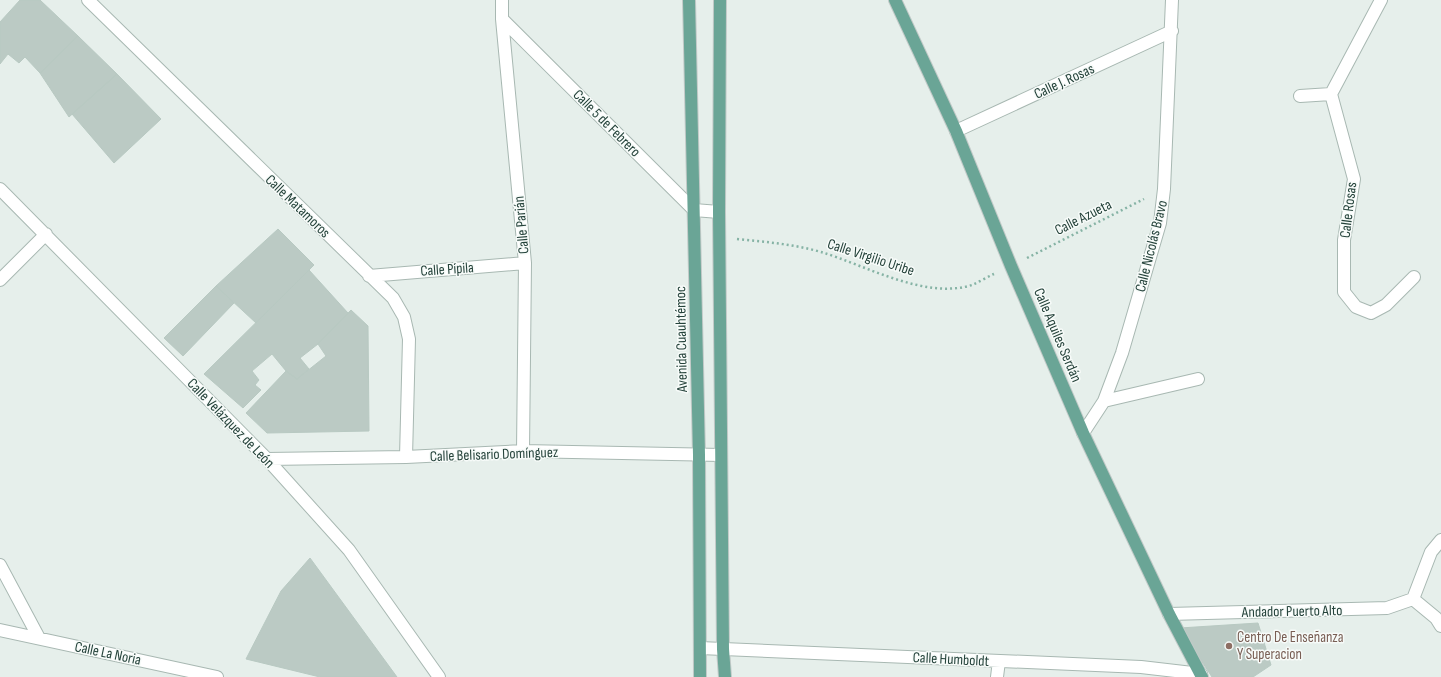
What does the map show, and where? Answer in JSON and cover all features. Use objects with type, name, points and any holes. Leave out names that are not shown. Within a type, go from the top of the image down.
[{"type":"main road","name":"Avenida Cuauhtémoc","points":[[689,0],[699,455],[700,677]]},
{"type":"main road","points":[[720,0],[719,212],[725,677]]},
{"type":"main road","name":"Calle Aquiles Serdán","points":[[895,0],[956,131],[1011,266],[1083,433],[1169,614],[1201,676]]},
{"type":"street","name":"Calle Matamoros","points":[[88,0],[393,298],[404,317],[409,338],[406,457]]},
{"type":"street","name":"Calle Parián","points":[[502,0],[502,19],[525,263],[523,451]]},
{"type":"street","name":"Calle Nicolás Bravo","points":[[1083,433],[1104,401],[1122,353],[1160,223],[1164,189],[1172,31],[1172,0]]},
{"type":"street","points":[[1300,96],[1331,94],[1381,0]]},
{"type":"street","name":"Calle 5 de Febrero","points":[[502,19],[694,210]]},
{"type":"street","name":"Calle J. Rosas","points":[[956,131],[1172,31]]},
{"type":"street","name":"Calle Rosas","points":[[1331,94],[1354,179],[1344,240],[1344,292],[1356,307],[1371,313],[1386,305],[1414,277]]},
{"type":"street","name":"Calle Velázquez de León","points":[[0,189],[267,459],[350,550],[439,677]]},
{"type":"street","points":[[694,210],[719,212]]},
{"type":"street","points":[[0,280],[46,234]]},
{"type":"street","name":"Calle Pípila","points":[[369,276],[525,263]]},
{"type":"street","points":[[1104,401],[1198,379]]},
{"type":"street","name":"Calle Belisario Domínguez","points":[[267,459],[406,457],[523,451],[721,455]]},
{"type":"street","points":[[1439,620],[1412,600],[1431,552],[1441,540]]},
{"type":"street","points":[[0,565],[39,638]]},
{"type":"street","name":"Andador Puerto Alto","points":[[1169,614],[1387,608],[1412,600]]},
{"type":"street","name":"Calle La Noria","points":[[0,630],[217,677]]},
{"type":"street","name":"Calle Humboldt","points":[[700,648],[1140,667],[1201,676]]},
{"type":"street","points":[[997,677],[999,661]]},
{"type":"path","name":"Calle Azueta","points":[[1011,266],[1164,189]]},
{"type":"path","name":"Calle Virgilio Uribe","points":[[720,237],[794,244],[823,252],[886,277],[922,285],[949,288],[972,285],[1011,266]]},
{"type":"building","points":[[20,0],[40,0],[78,36],[40,73],[25,57],[19,63],[8,54],[0,64],[0,22]]},
{"type":"building","points":[[78,36],[117,74],[69,117],[40,73]]},
{"type":"building","points":[[117,74],[161,119],[114,163],[72,114]]},
{"type":"building","points":[[278,229],[314,265],[256,323],[216,286]]},
{"type":"building","points":[[309,270],[348,313],[318,344],[300,358],[309,369],[297,379],[286,371],[272,354],[252,371],[259,380],[255,385],[261,390],[243,408],[204,374]]},
{"type":"building","points":[[216,286],[234,303],[183,356],[164,338]]},
{"type":"building","points":[[351,310],[368,326],[369,431],[267,433],[246,413],[286,371],[297,379],[326,356],[318,344]]},
{"type":"building","points":[[310,558],[397,677],[320,677],[246,659],[281,591]]},
{"type":"building","name":"Centro De Enseñanza Y Superacion","points":[[1258,623],[1271,665],[1253,677],[1212,677],[1180,628]]},
{"type":"place","name":"Centro De Enseñanza Y Superacion","points":[[1229,646]]}]
